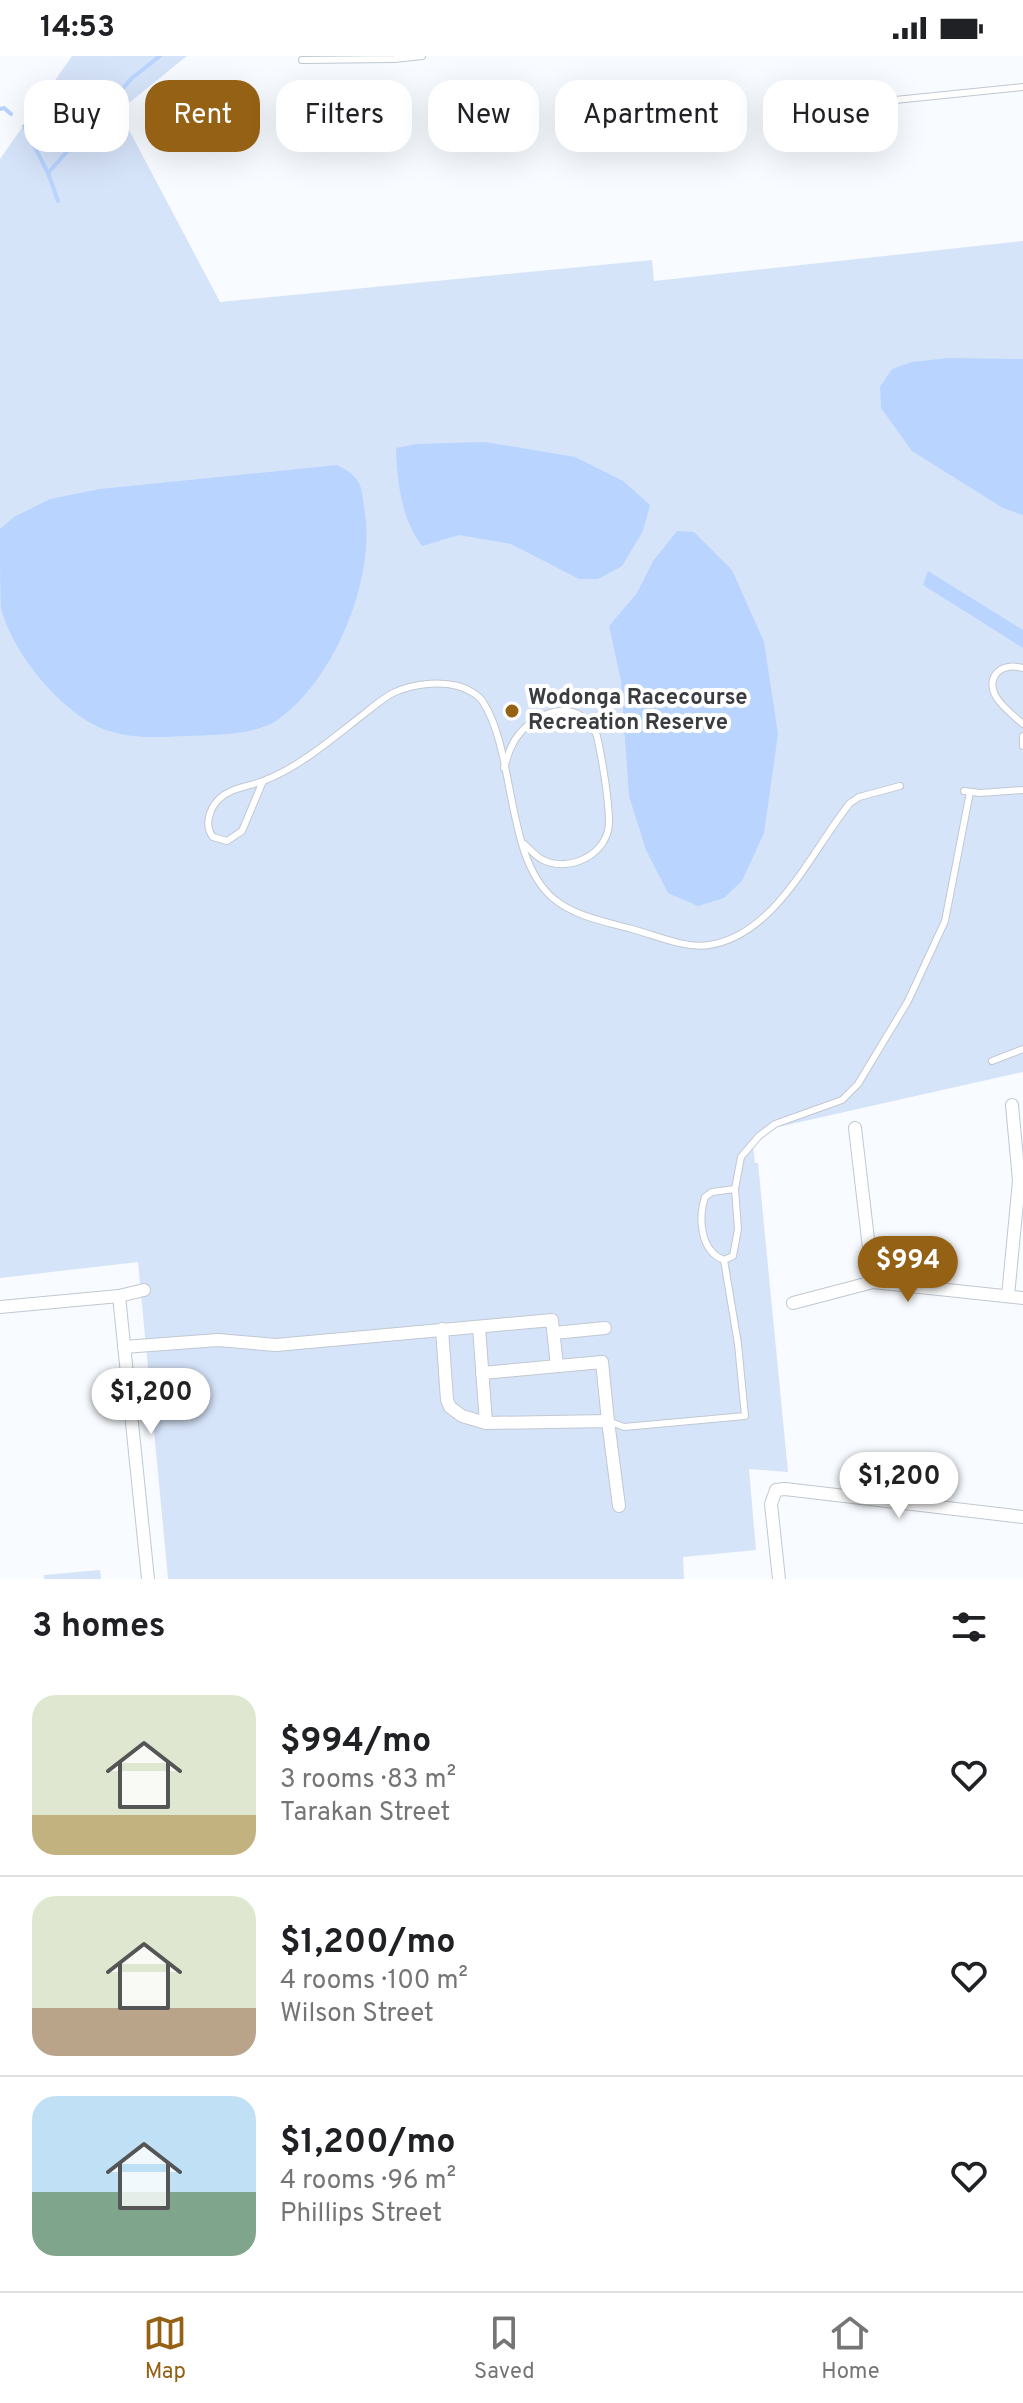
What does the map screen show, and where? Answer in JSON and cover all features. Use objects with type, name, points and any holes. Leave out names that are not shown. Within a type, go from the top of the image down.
[{"type":"street","points":[[1008,1296],[1019,1181],[1012,1105]]},
{"type":"street","points":[[855,1128],[873,1282]]},
{"type":"street","points":[[793,1303],[873,1282],[1023,1298]]},
{"type":"street","points":[[0,1307],[119,1296],[144,1290]]},
{"type":"street","points":[[119,1296],[148,1579]]},
{"type":"street","points":[[124,1347],[218,1340],[276,1345],[552,1320],[557,1366]]},
{"type":"street","points":[[479,1327],[486,1423]]},
{"type":"street","points":[[554,1333],[605,1328]]},
{"type":"street","points":[[442,1329],[445,1389],[450,1407],[473,1421],[608,1421]]},
{"type":"street","points":[[482,1373],[602,1362],[619,1506]]},
{"type":"street","points":[[779,1579],[771,1504],[776,1490],[1023,1517]]},
{"type":"lane","points":[[302,60],[422,56]]},
{"type":"lane","points":[[898,100],[1023,87]]},
{"type":"lane","points":[[1023,668],[1010,665],[1000,668],[995,674],[994,686],[998,701],[1023,724]]},
{"type":"lane","points":[[263,781],[239,835],[227,841],[213,837],[208,829],[209,817],[217,801],[243,786],[263,781],[321,748],[392,693],[411,686],[461,686],[482,699],[495,727],[524,844],[541,886],[569,909],[690,945],[708,946],[729,939],[753,925],[780,899],[850,803],[859,797],[900,786]]},
{"type":"lane","points":[[504,769],[518,734],[536,717],[567,710],[586,718],[593,725],[599,744],[609,824],[605,839],[587,857],[577,863],[566,864],[542,860],[524,844]]},
{"type":"lane","points":[[1023,736],[1023,746]]},
{"type":"lane","points":[[735,1189],[712,1192],[705,1197],[701,1209],[707,1245],[714,1256],[724,1260],[733,1256],[737,1242],[735,1189],[741,1157],[759,1136],[775,1124],[842,1100],[858,1084],[908,1001],[945,921],[967,792],[1023,790]]},
{"type":"lane","points":[[992,1061],[1023,1049]]},
{"type":"lane","points":[[608,1421],[624,1427],[745,1416],[738,1344],[724,1260]]},
{"type":"shaded area","name":"Wodonga Racecourse Recreation Reserve","points":[[72,56],[187,56],[157,80],[145,80],[145,90],[129,103],[129,80],[55,80]]},
{"type":"shaded area","name":"Wodonga Racecourse Recreation Reserve","points":[[24,125],[24,152],[129,152],[129,130],[220,302],[652,260],[654,281],[1023,241],[1023,1072],[769,1129],[753,1145],[755,1163],[758,1163],[788,1472],[749,1469],[756,1550],[683,1557],[684,1579],[168,1579],[138,1262],[0,1278],[0,159]]},
{"type":"shaded area","points":[[100,1570],[101,1579],[44,1579],[44,1575]]},
{"type":"water","points":[[948,358],[1023,359],[1023,515],[1003,508],[912,451],[881,408],[880,387],[892,369],[912,362]]},
{"type":"water","points":[[485,442],[575,457],[623,481],[650,505],[643,531],[622,566],[598,579],[579,579],[511,544],[459,535],[422,546],[405,512],[396,448],[416,444]]},
{"type":"water","points":[[337,465],[352,474],[363,496],[366,540],[357,598],[346,628],[316,681],[297,704],[276,721],[245,732],[221,735],[148,737],[109,731],[92,724],[58,698],[16,644],[1,608],[0,579],[0,529],[14,517],[50,499],[100,489]]},
{"type":"water","points":[[677,531],[694,532],[732,570],[764,642],[778,734],[764,833],[742,881],[724,898],[698,906],[668,893],[646,850],[629,796],[621,681],[609,626],[637,593],[653,561]]},
{"type":"water","points":[[928,571],[1023,630],[1023,648],[923,585]]},
{"type":"waterway","points":[[48,173],[132,78],[160,56]]},
{"type":"waterway","points":[[0,109],[4,108],[11,114]]},
{"type":"waterway","points":[[37,152],[58,201]]},
{"type":"place","name":"Wodonga Racecourse Recreation Reserve","points":[[512,711]]}]
